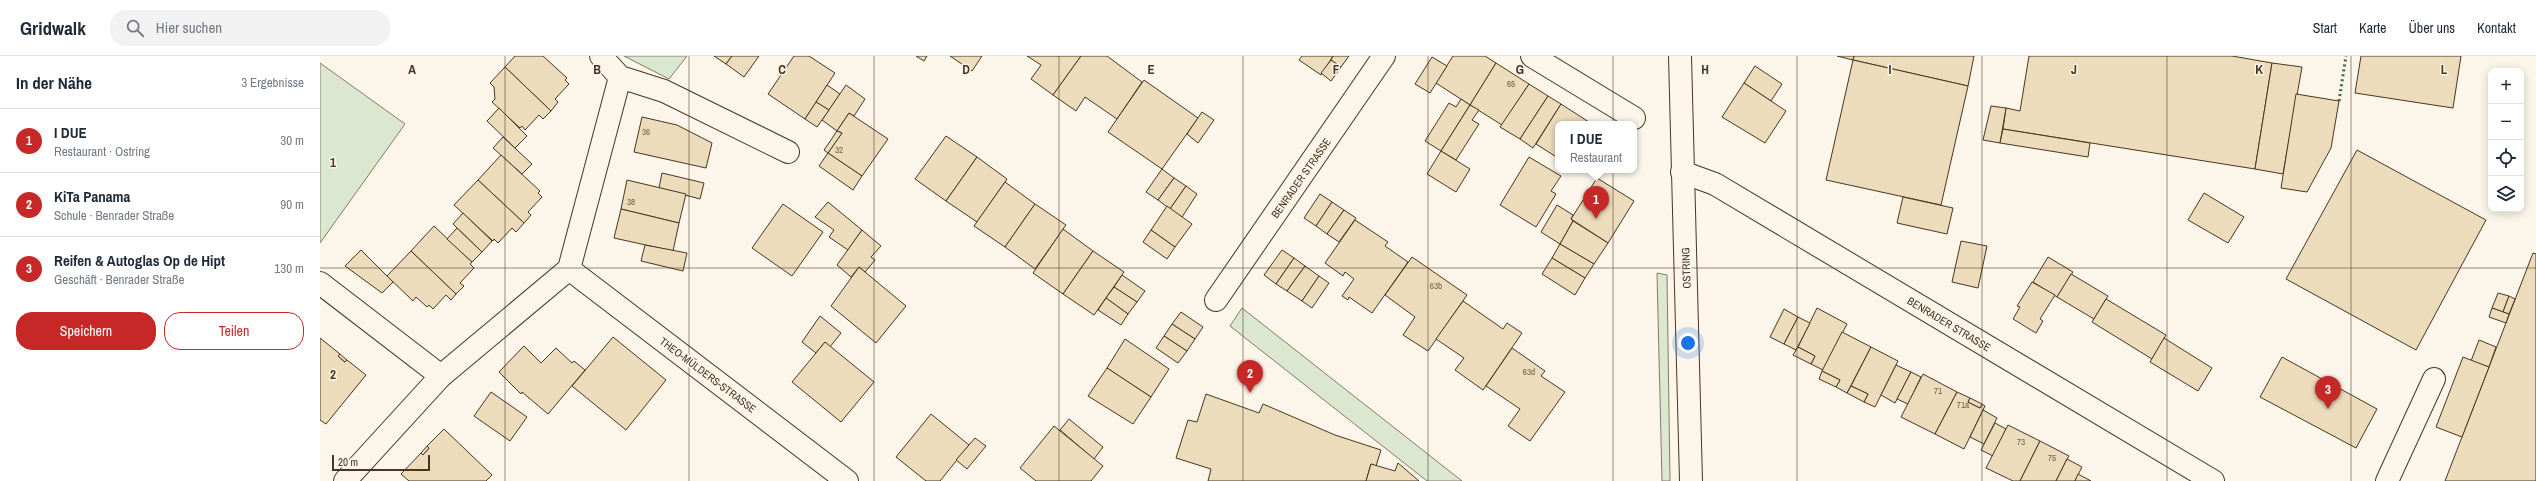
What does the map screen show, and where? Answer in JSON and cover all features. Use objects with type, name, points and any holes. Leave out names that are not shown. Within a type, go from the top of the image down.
[{"type":"street","points":[[601,56],[620,77],[664,91],[788,152]]},
{"type":"street","name":"BENRADER STRASSE","points":[[1216,300],[1384,56]]},
{"type":"street","points":[[1532,56],[1634,118]]},
{"type":"street","name":"OSTRING","points":[[1680,56],[1691,481]]},
{"type":"street","points":[[345,481],[441,376],[569,269],[620,77]]},
{"type":"street","name":"BENRADER STRASSE","points":[[1682,172],[1715,184],[2213,481]]},
{"type":"street","name":"THEO-MÜLDERS-STRASSE","points":[[569,269],[847,481]]},
{"type":"street","points":[[320,283],[441,376]]},
{"type":"street","points":[[2387,481],[2434,379]]},
{"type":"green space","points":[[624,56],[687,56],[669,79]]},
{"type":"green space","points":[[320,63],[405,124],[320,243]]},
{"type":"green space","points":[[1657,273],[1667,275],[1670,481],[1662,481]]},
{"type":"green space","points":[[1242,308],[1462,481],[1427,481],[1230,326]]},
{"type":"building","points":[[515,56],[543,56],[567,78],[565,80],[569,84],[555,99],[558,102],[551,111],[505,67]]},
{"type":"building","points":[[714,56],[732,56],[726,64]]},
{"type":"building","points":[[732,56],[759,56],[744,77],[726,64]]},
{"type":"building","points":[[794,56],[809,56],[835,73],[805,119],[768,94]]},
{"type":"building","points":[[916,56],[927,56],[924,61]]},
{"type":"building","points":[[950,56],[982,56],[972,71]]},
{"type":"building","points":[[1027,56],[1081,56],[1053,95],[1031,79],[1041,65]]},
{"type":"building","points":[[1081,56],[1107,56],[1142,82],[1117,119],[1085,97],[1076,111],[1053,95]]},
{"type":"building","points":[[1302,56],[1333,56],[1321,75],[1299,60]]},
{"type":"building","points":[[1333,56],[1349,56],[1341,67],[1331,60]]},
{"type":"building","points":[[1453,56],[1485,56],[1496,63],[1470,105],[1436,83]]},
{"type":"building","points":[[1837,56],[1854,56],[1853,60]]},
{"type":"building","points":[[1854,56],[1974,56],[1968,86],[1853,60]]},
{"type":"building","points":[[2029,56],[2232,56],[2272,63],[2255,169],[2003,129],[2006,108],[2020,111]]},
{"type":"building","points":[[2361,56],[2461,56],[2453,108],[2355,93]]},
{"type":"building","points":[[1432,57],[1447,66],[1430,93],[1415,84]]},
{"type":"building","points":[[1331,60],[1341,67],[1331,81],[1321,73]]},
{"type":"building","points":[[1853,60],[1968,86],[1941,205],[1826,180]]},
{"type":"building","points":[[1496,63],[1529,84],[1502,125],[1470,105]]},
{"type":"building","points":[[2272,63],[2302,67],[2283,174],[2255,169]]},
{"type":"building","points":[[1755,66],[1782,84],[1771,101],[1744,83]]},
{"type":"building","points":[[505,67],[551,111],[543,119],[539,115],[525,130],[522,126],[520,128],[492,102],[495,99],[494,87],[490,83]]},
{"type":"building","points":[[1144,80],[1198,118],[1162,169],[1108,132]]},
{"type":"building","points":[[1744,83],[1786,111],[1765,143],[1722,117]]},
{"type":"building","points":[[1529,84],[1548,96],[1520,139],[1500,127]]},
{"type":"building","points":[[827,85],[840,94],[829,110],[816,102]]},
{"type":"building","points":[[846,85],[865,99],[854,116],[849,113],[837,131],[822,120]]},
{"type":"building","points":[[2296,94],[2339,101],[2331,148],[2307,192],[2281,188]]},
{"type":"building","points":[[1548,96],[1561,104],[1533,148],[1520,139]]},
{"type":"building","points":[[1461,99],[1470,105],[1441,151],[1425,141],[1449,103],[1456,107]]},
{"type":"building","points":[[816,102],[829,110],[817,127],[805,119]]},
{"type":"building","points":[[1561,104],[1587,121],[1555,121],[1555,156],[1536,144]]},
{"type":"building","points":[[1470,105],[1479,110],[1472,120],[1479,124],[1456,160],[1441,151]]},
{"type":"building","points":[[1991,106],[2006,108],[2000,143],[1983,140]]},
{"type":"building","points":[[499,108],[527,136],[515,148],[487,121]]},
{"type":"building","points":[[1202,112],[1214,120],[1198,143],[1187,134]]},
{"type":"building","points":[[849,113],[888,139],[862,176],[828,153],[842,133],[837,131]]},
{"type":"building","points":[[642,117],[677,125],[712,143],[706,168],[634,152]]},
{"type":"building","points":[[2003,129],[2090,143],[2088,157],[2000,143]]},
{"type":"building","points":[[837,131],[842,133],[828,153],[824,150]]},
{"type":"building","points":[[946,136],[977,157],[946,201],[915,179]]},
{"type":"building","points":[[503,137],[532,164],[522,174],[493,148]]},
{"type":"building","points":[[2357,150],[2486,220],[2416,350],[2286,279]]},
{"type":"building","points":[[1441,151],[1470,169],[1456,192],[1427,174]]},
{"type":"building","points":[[828,153],[862,176],[853,190],[819,166]]},
{"type":"building","points":[[501,155],[540,191],[538,193],[542,197],[528,212],[531,215],[524,223],[478,180]]},
{"type":"building","points":[[977,157],[1007,179],[977,222],[946,201]]},
{"type":"building","points":[[1529,157],[1561,176],[1551,191],[1556,194],[1536,227],[1500,205]]},
{"type":"building","points":[[1162,169],[1174,178],[1158,200],[1146,192]]},
{"type":"building","points":[[662,173],[704,183],[700,199],[659,188]]},
{"type":"building","points":[[1174,178],[1186,186],[1170,209],[1158,200]]},
{"type":"building","points":[[1597,178],[1634,201],[1608,243],[1571,219]]},
{"type":"building","points":[[478,180],[524,223],[516,232],[512,228],[498,243],[494,239],[493,241],[454,205]]},
{"type":"building","points":[[627,180],[686,194],[679,223],[621,209]]},
{"type":"building","points":[[1005,182],[1035,204],[1005,247],[974,226]]},
{"type":"building","points":[[1186,186],[1197,194],[1182,217],[1170,209]]},
{"type":"building","points":[[2204,193],[2244,217],[2228,243],[2188,220]]},
{"type":"building","points":[[1320,194],[1332,202],[1316,226],[1304,218]]},
{"type":"building","points":[[1903,197],[1953,208],[1947,234],[1897,223]]},
{"type":"building","points":[[828,202],[862,230],[848,250],[829,237],[834,230],[815,217]]},
{"type":"building","points":[[1332,202],[1344,210],[1327,234],[1316,226]]},
{"type":"building","points":[[783,204],[823,232],[792,276],[752,248]]},
{"type":"building","points":[[1035,204],[1066,225],[1035,269],[1005,247]]},
{"type":"building","points":[[1557,205],[1573,215],[1571,219],[1573,221],[1560,244],[1541,232]]},
{"type":"building","points":[[1167,206],[1192,224],[1175,247],[1151,230]]},
{"type":"building","points":[[621,209],[679,223],[673,251],[614,238]]},
{"type":"building","points":[[1344,210],[1356,218],[1339,242],[1327,234]]},
{"type":"building","points":[[463,213],[492,241],[482,252],[453,224]]},
{"type":"building","points":[[1355,220],[1388,242],[1385,246],[1408,262],[1372,313],[1349,297],[1348,300],[1342,296],[1354,279],[1345,272],[1343,276],[1325,263]]},
{"type":"building","points":[[1573,221],[1608,243],[1594,264],[1560,244]]},
{"type":"building","points":[[434,226],[472,262],[470,264],[474,268],[460,283],[464,286],[456,294],[411,251]]},
{"type":"building","points":[[457,228],[482,252],[472,262],[447,239]]},
{"type":"building","points":[[1063,229],[1093,251],[1063,294],[1033,273]]},
{"type":"building","points":[[862,230],[881,246],[871,257],[875,260],[865,272],[859,267],[851,277],[837,265]]},
{"type":"building","points":[[1151,230],[1175,247],[1167,259],[1143,242]]},
{"type":"building","points":[[1961,241],[1987,246],[1978,288],[1952,282]]},
{"type":"building","points":[[1560,244],[1594,264],[1585,278],[1552,258]]},
{"type":"building","points":[[645,245],[687,253],[683,271],[641,261]]},
{"type":"building","points":[[361,250],[393,282],[382,293],[345,266]]},
{"type":"building","points":[[1282,250],[1294,258],[1276,284],[1264,275]]},
{"type":"building","points":[[411,251],[456,294],[451,300],[446,295],[433,309],[429,305],[427,307],[416,297],[413,301],[387,276]]},
{"type":"building","points":[[1093,251],[1124,272],[1094,315],[1063,294]]},
{"type":"building","points":[[2533,253],[2536,254],[2536,481],[2445,481]]},
{"type":"building","points":[[1412,257],[1467,295],[1428,351],[1403,335],[1415,317],[1385,295]]},
{"type":"building","points":[[2048,257],[2073,272],[2057,297],[2033,282]]},
{"type":"building","points":[[1294,258],[1305,266],[1287,291],[1276,284]]},
{"type":"building","points":[[1552,258],[1585,278],[1575,295],[1542,274]]},
{"type":"building","points":[[1305,266],[1319,276],[1302,301],[1287,291]]},
{"type":"building","points":[[859,267],[906,306],[876,343],[831,306]]},
{"type":"building","points":[[2071,274],[2108,296],[2094,319],[2057,297]]},
{"type":"building","points":[[1122,275],[1145,291],[1137,302],[1114,287]]},
{"type":"building","points":[[1319,276],[1329,283],[1312,308],[1302,301]]},
{"type":"building","points":[[2032,282],[2055,295],[2040,319],[2043,321],[2036,333],[2013,319],[2020,307],[2017,306]]},
{"type":"building","points":[[1114,287],[1137,302],[1128,314],[1106,298]]},
{"type":"building","points":[[2498,293],[2509,296],[2503,312],[2492,308]]},
{"type":"building","points":[[2509,296],[2515,299],[2509,314],[2503,312]]},
{"type":"building","points":[[1106,298],[1128,314],[1121,325],[1098,310]]},
{"type":"building","points":[[2106,299],[2166,335],[2152,359],[2092,322]]},
{"type":"building","points":[[1463,301],[1503,329],[1507,323],[1522,333],[1483,390],[1455,370],[1464,358],[1436,339]]},
{"type":"building","points":[[1817,308],[1847,324],[1823,370],[1811,364],[1815,356],[1798,347]]},
{"type":"building","points":[[2492,308],[2509,314],[2506,323],[2489,317]]},
{"type":"building","points":[[1784,309],[1798,317],[1784,344],[1770,337]]},
{"type":"building","points":[[1181,312],[1203,327],[1195,339],[1172,324]]},
{"type":"building","points":[[820,316],[841,333],[830,347],[825,342],[816,353],[802,342]]},
{"type":"building","points":[[1798,317],[1810,323],[1796,350],[1784,344]]},
{"type":"building","points":[[1172,324],[1195,339],[1187,351],[1164,336]]},
{"type":"building","points":[[1842,332],[1871,347],[1847,393],[1836,387],[1840,380],[1822,371]]},
{"type":"building","points":[[1164,336],[1187,351],[1178,363],[1156,348]]},
{"type":"building","points":[[613,337],[666,380],[626,430],[572,386]]},
{"type":"building","points":[[320,338],[340,354],[338,356],[345,362],[347,360],[366,375],[326,424],[320,420]]},
{"type":"building","points":[[2164,338],[2212,368],[2198,391],[2150,362]]},
{"type":"building","points":[[1125,339],[1169,369],[1151,397],[1107,368]]},
{"type":"building","points":[[2479,340],[2496,347],[2489,367],[2471,361]]},
{"type":"building","points":[[825,342],[874,382],[841,422],[792,382]]},
{"type":"building","points":[[524,346],[541,363],[556,348],[572,363],[574,361],[585,370],[548,414],[522,392],[521,394],[499,372]]},
{"type":"building","points":[[1798,347],[1815,356],[1811,364],[1793,355]]},
{"type":"building","points":[[1871,347],[1898,361],[1875,407],[1864,402],[1868,394],[1851,386]]},
{"type":"building","points":[[1512,348],[1545,371],[1541,376],[1565,392],[1530,441],[1508,426],[1520,409],[1486,386]]},
{"type":"building","points":[[340,354],[347,360],[345,362],[338,356]]},
{"type":"building","points":[[2282,357],[2377,409],[2356,448],[2260,397]]},
{"type":"building","points":[[2463,357],[2489,367],[2462,437],[2436,427]]},
{"type":"building","points":[[1896,365],[1911,372],[1895,403],[1881,395]]},
{"type":"building","points":[[1107,368],[1151,397],[1133,424],[1088,396]]},
{"type":"building","points":[[1822,371],[1840,380],[1836,387],[1819,379]]},
{"type":"building","points":[[1911,372],[1921,377],[1908,404],[1897,399]]},
{"type":"building","points":[[1923,374],[1957,392],[1935,434],[1901,417]]},
{"type":"building","points":[[1851,386],[1868,394],[1864,402],[1847,393]]},
{"type":"building","points":[[491,392],[527,417],[510,441],[474,416]]},
{"type":"building","points":[[1957,392],[1970,398],[1968,402],[1980,408],[1982,404],[1985,406],[1964,449],[1935,434]]},
{"type":"building","points":[[1206,394],[1259,413],[1263,404],[1335,435],[1381,450],[1376,466],[1371,464],[1366,481],[1208,481],[1211,469],[1176,458],[1188,420],[1197,422]]},
{"type":"building","points":[[1970,398],[1982,404],[1980,408],[1968,402]]},
{"type":"building","points":[[1983,410],[1997,418],[1984,444],[1970,437]]},
{"type":"building","points":[[931,414],[969,445],[940,481],[926,481],[896,457]]},
{"type":"building","points":[[1069,419],[1103,447],[1094,459],[1060,430]]},
{"type":"building","points":[[1995,423],[2006,429],[1993,456],[1981,450]]},
{"type":"building","points":[[2008,425],[2040,441],[2020,481],[2013,481],[1986,468]]},
{"type":"building","points":[[1054,426],[1103,466],[1091,481],[1036,481],[1020,468]]},
{"type":"building","points":[[444,429],[492,475],[486,481],[409,481],[401,474],[421,453],[423,455],[429,448],[427,446]]},
{"type":"building","points":[[975,438],[986,446],[967,469],[956,460]]},
{"type":"building","points":[[2040,441],[2069,456],[2056,481],[2020,481]]},
{"type":"building","points":[[427,446],[429,448],[423,455],[421,453]]},
{"type":"building","points":[[2067,459],[2082,467],[2075,481],[2056,481]]},
{"type":"building","points":[[1398,463],[1419,481],[1366,481],[1371,464],[1395,471]]},
{"type":"building","points":[[2078,474],[2091,481],[2075,481]]},
{"type":"hedge","points":[[2339,101],[2346,56]]},
{"type":"place","name":"I DUE","points":[[1596,219]]},
{"type":"place","name":"KiTa Panama","points":[[1250,393]]},
{"type":"place","name":"Reifen & Autoglas Op de Hipt","points":[[2328,409]]}]
